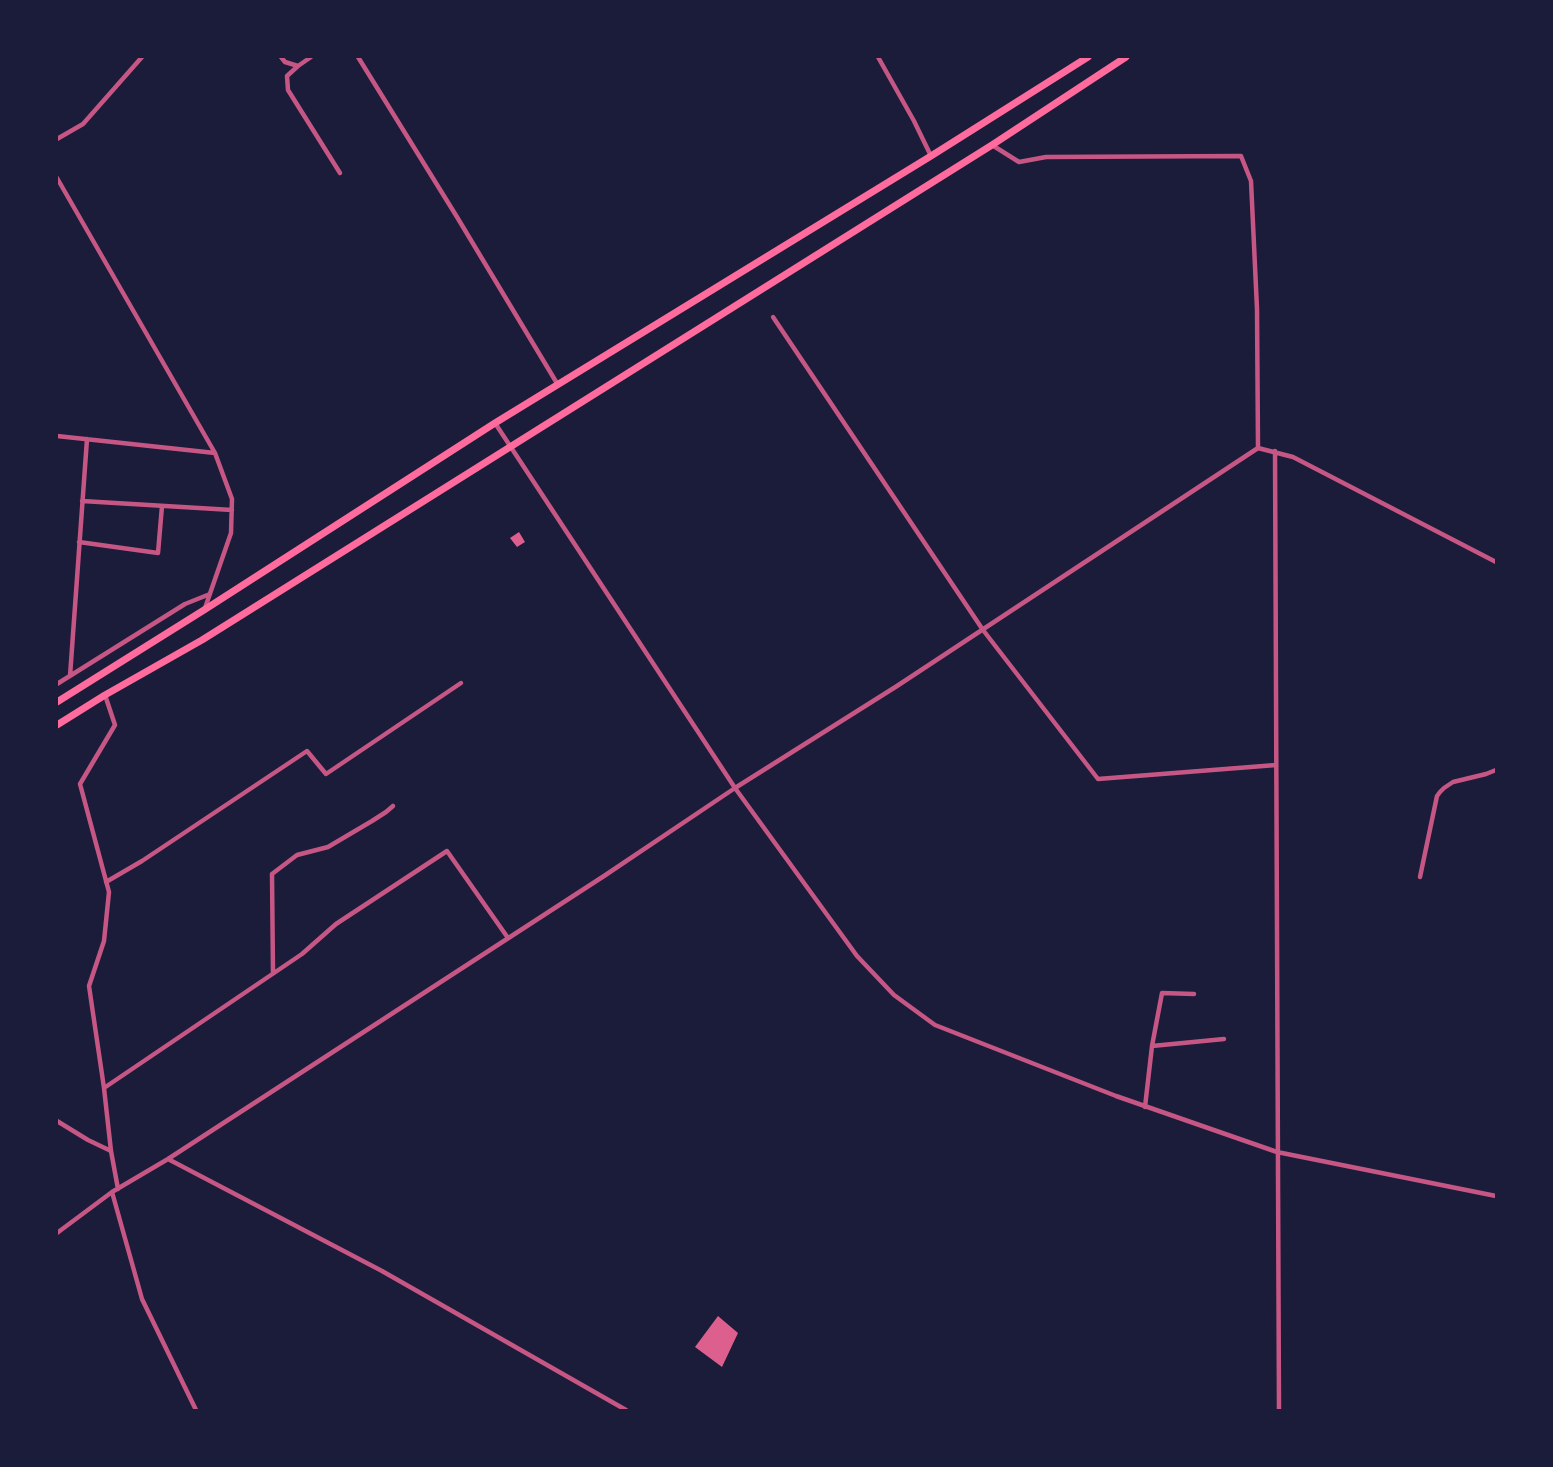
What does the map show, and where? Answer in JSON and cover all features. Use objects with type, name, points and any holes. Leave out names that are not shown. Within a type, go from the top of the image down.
[{"type":"main road","points":[[57,702],[495,423],[1088,57]]},
{"type":"main road","points":[[57,725],[202,640],[511,447],[992,145],[1126,57]]},
{"type":"street","points":[[57,139],[83,124],[142,57]]},
{"type":"street","points":[[281,57],[285,62],[298,66]]},
{"type":"street","points":[[311,57],[287,76],[288,90],[340,173]]},
{"type":"street","points":[[358,57],[558,385]]},
{"type":"street","points":[[878,57],[931,156]]},
{"type":"street","points":[[992,145],[1019,162],[1046,157],[1241,156],[1251,181],[1257,309],[1258,448]]},
{"type":"street","points":[[57,178],[215,453],[232,499],[231,533],[204,610]]},
{"type":"street","points":[[773,317],[983,630],[1098,779],[1276,765]]},
{"type":"street","points":[[495,423],[735,788],[856,956],[894,995],[935,1025],[1145,1107],[1277,1152],[1496,1196]]},
{"type":"street","points":[[57,436],[215,453]]},
{"type":"street","points":[[70,676],[87,439]]},
{"type":"street","points":[[57,1233],[112,1192],[168,1159],[735,788],[897,686],[1258,448],[1293,457],[1496,562]]},
{"type":"street","points":[[1275,452],[1279,1410]]},
{"type":"street","points":[[82,501],[232,510]]},
{"type":"street","points":[[79,542],[159,554],[162,506]]},
{"type":"street","points":[[57,684],[185,604],[210,594]]},
{"type":"street","points":[[106,882],[142,861],[307,751],[326,774],[461,683]]},
{"type":"street","points":[[105,695],[115,725],[80,784],[109,892],[104,941],[89,986],[118,1189]]},
{"type":"street","points":[[1420,877],[1437,796],[1448,784],[1496,770]]},
{"type":"street","points":[[273,974],[272,874],[297,855],[328,847],[393,806]]},
{"type":"street","points":[[104,1088],[302,954],[336,924],[447,851],[508,938]]},
{"type":"street","points":[[1145,1107],[1152,1046],[1162,993],[1194,994]]},
{"type":"street","points":[[1152,1046],[1224,1039]]},
{"type":"street","points":[[57,1121],[111,1151]]},
{"type":"street","points":[[168,1159],[382,1271],[626,1410]]},
{"type":"street","points":[[112,1192],[142,1299],[196,1410]]},
{"type":"building","points":[[519,532],[525,542],[517,547],[510,538]]},
{"type":"building","points":[[718,1316],[738,1333],[722,1367],[695,1347]]}]
